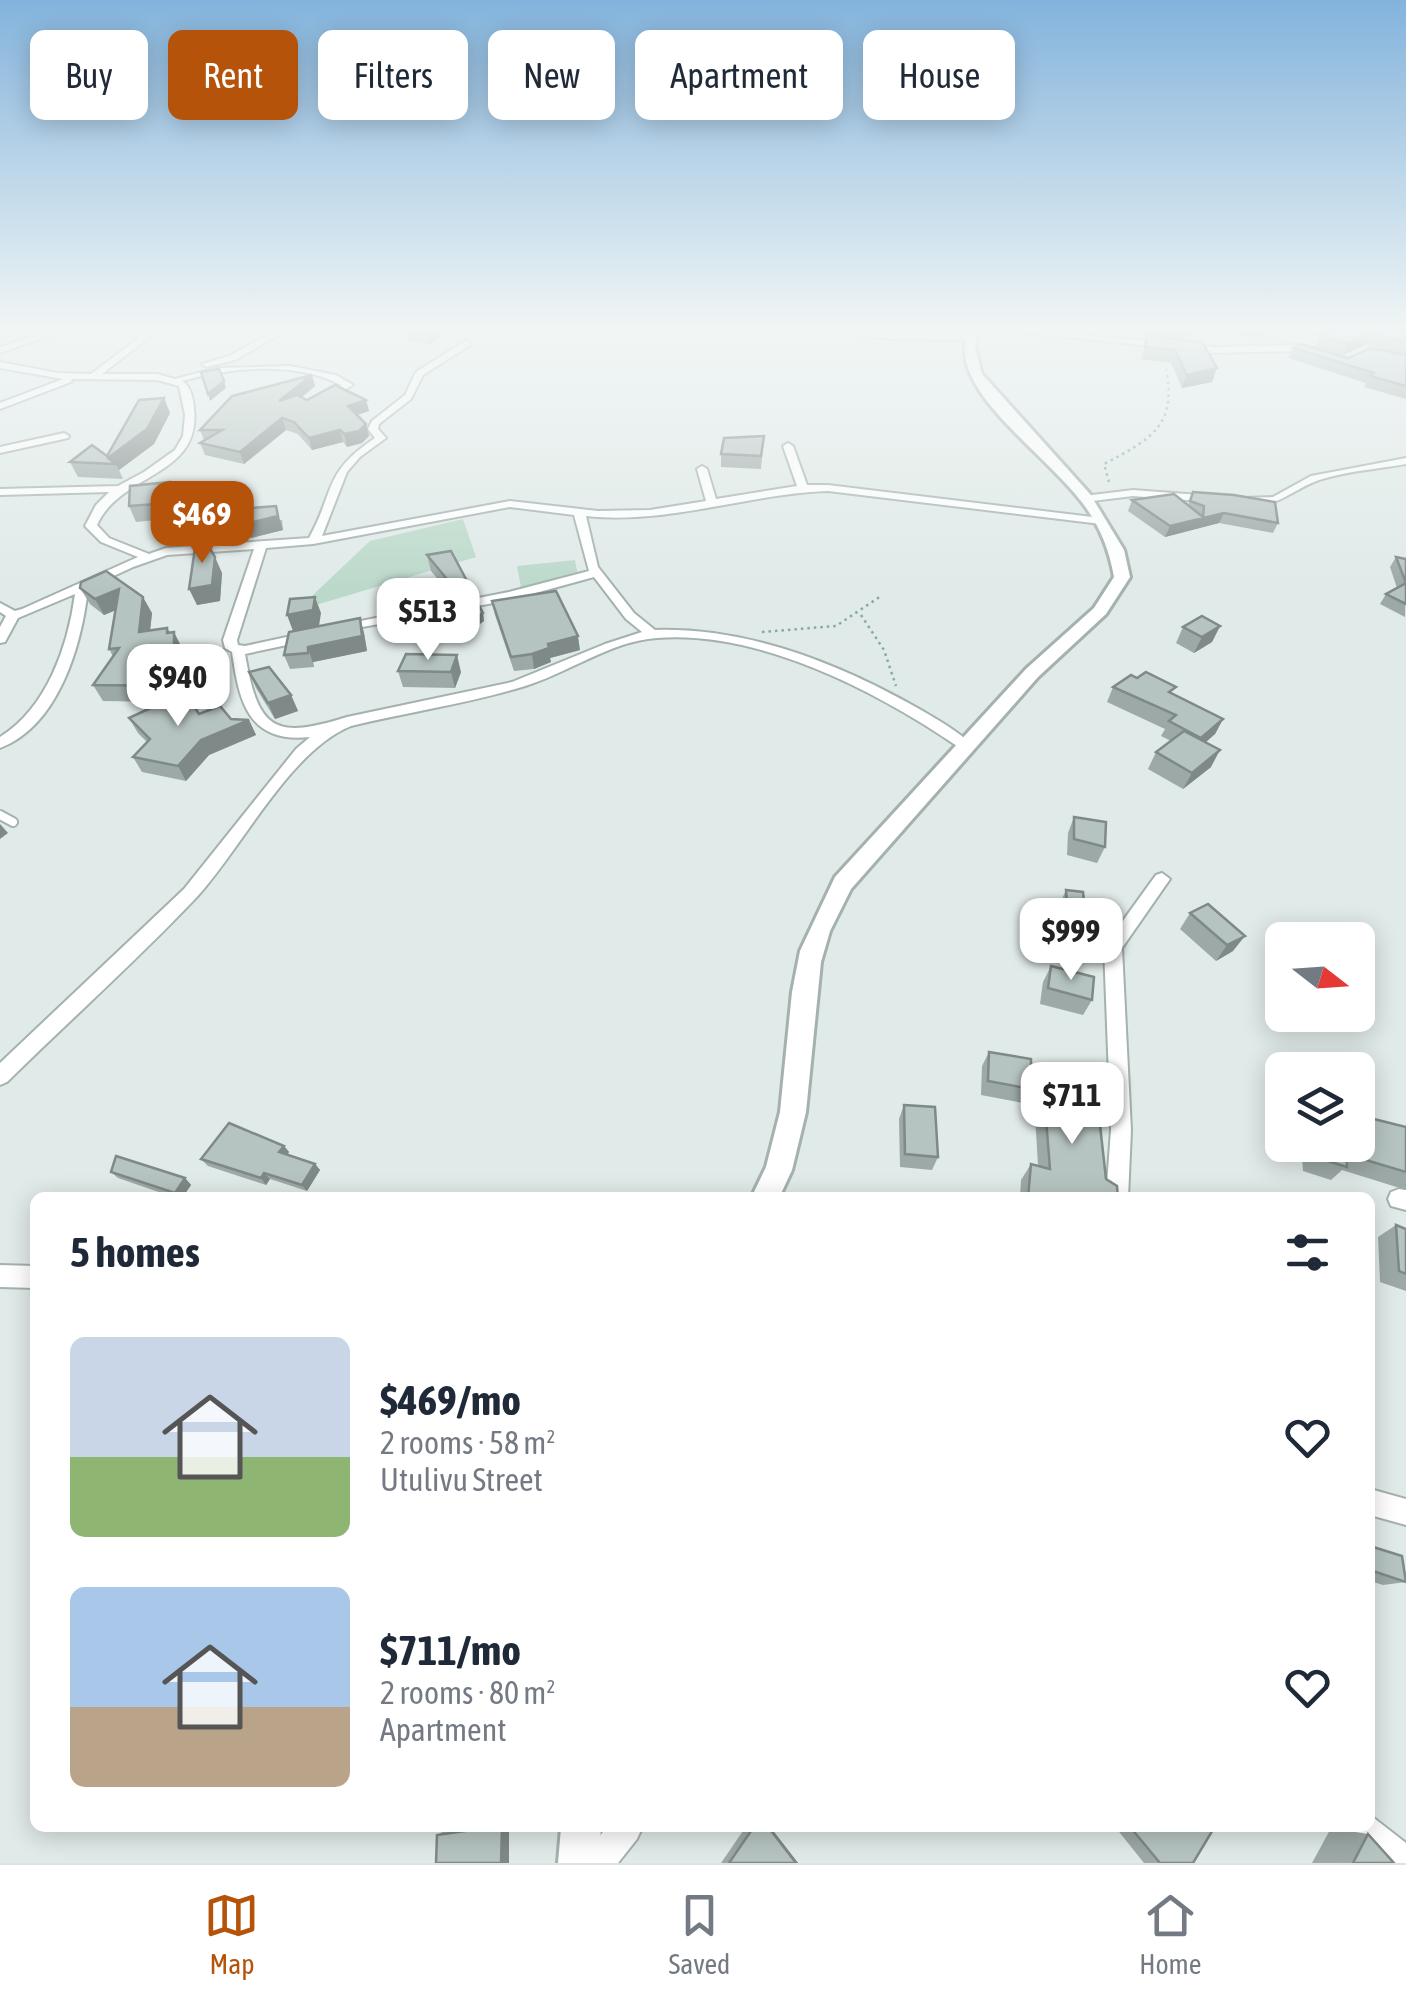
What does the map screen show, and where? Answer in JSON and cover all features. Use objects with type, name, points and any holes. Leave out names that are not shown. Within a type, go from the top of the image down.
[{"type":"street","points":[[147,557],[93,533],[93,518],[116,489],[183,450],[191,436],[189,415]]},
{"type":"street","points":[[312,541],[325,520],[332,486],[346,464],[381,438],[374,429],[375,423],[387,415]]},
{"type":"street","points":[[767,1192],[792,1126],[809,962],[823,918],[856,868],[965,745],[1116,592],[1121,562],[1100,521],[1008,415]]},
{"type":"street","points":[[0,450],[64,436]]},
{"type":"street","points":[[788,446],[802,488]]},
{"type":"street","points":[[1084,500],[1116,493],[1274,500],[1315,478],[1406,461]]},
{"type":"street","points":[[702,470],[712,504]]},
{"type":"street","points":[[0,639],[7,611],[147,557],[312,541],[510,504],[650,514],[802,488],[1100,521]]},
{"type":"street","points":[[0,492],[116,489]]},
{"type":"street","points":[[580,512],[596,573],[630,616],[652,634]]},
{"type":"street","points":[[260,548],[230,640],[238,650],[246,706],[268,726],[300,734],[327,730],[529,680],[652,634],[694,633],[775,650],[900,704],[965,745]]},
{"type":"street","points":[[238,650],[510,596],[596,573]]},
{"type":"street","points":[[0,743],[30,721],[63,666],[82,585]]},
{"type":"street","points":[[0,1076],[190,893],[290,764],[327,730]]},
{"type":"street","points":[[1117,1192],[1121,1130],[1113,947],[1162,879]]},
{"type":"street","points":[[0,1276],[30,1277]]},
{"type":"street","points":[[1375,1503],[1406,1512]]},
{"type":"street","points":[[578,1863],[581,1832]]},
{"type":"street","points":[[598,1863],[623,1832]]},
{"type":"street","points":[[1369,1832],[1406,1863]]},
{"type":"lane","points":[[0,816],[14,822]]},
{"type":"path","points":[[1116,493],[1104,464],[1133,452],[1170,415]]},
{"type":"path","points":[[739,640],[768,630],[817,630],[861,615],[881,596]]},
{"type":"path","points":[[861,615],[894,671],[900,704]]},
{"type":"green space","points":[[463,519],[476,557],[296,611],[370,541]]},
{"type":"green space","points":[[575,560],[578,576],[522,593],[517,566]]},
{"type":"building","points":[[130,415],[155,415],[147,429],[108,458],[116,464],[70,462],[92,445],[107,456]]},
{"type":"building","points":[[214,415],[357,415],[366,424],[359,431],[344,434],[340,430],[309,438],[294,422],[282,418],[240,452],[200,443],[222,430],[200,430]]},
{"type":"building","points":[[764,436],[761,456],[721,454],[724,438]]},
{"type":"building","points":[[170,482],[170,503],[129,506],[130,486]]},
{"type":"building","points":[[1193,492],[1275,502],[1278,523],[1224,513],[1170,526],[1132,500],[1174,494],[1203,517],[1204,506],[1190,501]]},
{"type":"building","points":[[276,506],[278,516],[245,524],[187,528],[193,513]]},
{"type":"building","points":[[205,540],[215,557],[212,585],[189,589],[196,541]]},
{"type":"building","points":[[451,551],[467,581],[451,584],[427,555]]},
{"type":"building","points":[[1396,557],[1406,559],[1406,583]]},
{"type":"building","points":[[106,571],[143,597],[139,632],[167,628],[167,633],[174,632],[174,686],[93,685],[119,648],[109,649],[119,589],[95,599],[80,588],[81,582]]},
{"type":"building","points":[[1406,583],[1406,604],[1386,594]]},
{"type":"building","points":[[556,591],[578,636],[548,644],[549,648],[532,654],[511,657],[492,601]]},
{"type":"building","points":[[315,597],[313,610],[287,615],[290,599]]},
{"type":"building","points":[[477,602],[483,613],[475,618],[464,605]]},
{"type":"building","points":[[1202,616],[1220,626],[1202,637],[1183,627]]},
{"type":"building","points":[[360,618],[362,636],[308,647],[308,653],[284,655],[289,632]]},
{"type":"building","points":[[406,654],[457,655],[451,672],[398,671]]},
{"type":"building","points":[[269,667],[291,695],[268,703],[249,672]]},
{"type":"building","points":[[1146,672],[1176,687],[1169,692],[1223,719],[1201,738],[1169,721],[1176,715],[1113,687],[1131,675],[1137,678]]},
{"type":"building","points":[[185,692],[199,714],[220,706],[231,719],[249,720],[201,740],[178,766],[133,757],[150,739],[129,718]]},
{"type":"building","points":[[1184,731],[1220,750],[1192,773],[1156,752]]},
{"type":"building","points":[[1074,817],[1106,822],[1105,847],[1074,839]]},
{"type":"building","points":[[1066,890],[1083,892],[1086,919],[1068,917]]},
{"type":"building","points":[[1208,904],[1245,936],[1227,945],[1190,913]]},
{"type":"building","points":[[1051,966],[1094,977],[1092,1000],[1048,988]]},
{"type":"building","points":[[989,1052],[1031,1059],[1031,1089],[988,1081]]},
{"type":"building","points":[[1043,1081],[1096,1089],[1106,1179],[1117,1186],[1118,1192],[1029,1192],[1031,1164],[1050,1169]]},
{"type":"building","points":[[904,1105],[935,1107],[938,1157],[905,1154]]},
{"type":"building","points":[[1375,1119],[1406,1127],[1406,1172],[1373,1162]]},
{"type":"building","points":[[229,1123],[284,1146],[279,1152],[315,1164],[302,1185],[264,1173],[261,1178],[201,1159]]},
{"type":"building","points":[[116,1156],[185,1178],[172,1192],[111,1172]]},
{"type":"building","points":[[1396,1225],[1406,1229],[1406,1274],[1399,1271]]},
{"type":"building","points":[[1375,1548],[1402,1556],[1406,1582],[1375,1572]]},
{"type":"building","points":[[502,1832],[501,1863],[436,1863],[437,1835]]},
{"type":"building","points":[[750,1832],[772,1832],[796,1863],[729,1863]]},
{"type":"building","points":[[1134,1832],[1212,1832],[1193,1863],[1160,1863]]},
{"type":"building","points":[[1368,1834],[1394,1863],[1353,1863]]}]
